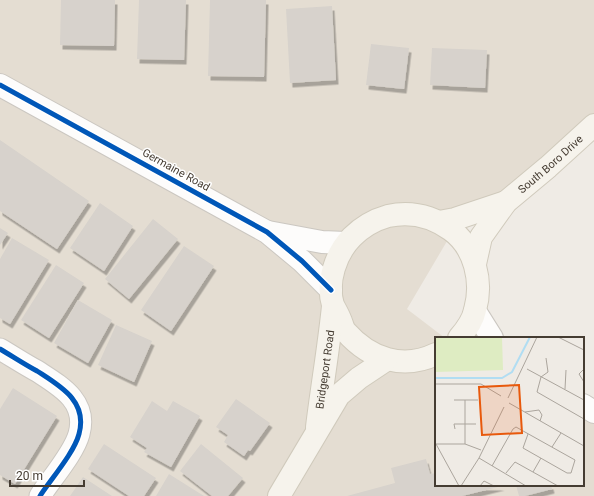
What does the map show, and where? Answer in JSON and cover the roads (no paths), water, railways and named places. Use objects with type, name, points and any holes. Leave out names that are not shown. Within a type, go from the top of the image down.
[{"type":"main road","name":"South Boro Drive","points":[[475,264],[481,237],[506,202],[548,167],[594,125]]},
{"type":"main road","name":"South Boro Drive","points":[[439,222],[455,220],[506,202]]},
{"type":"main road","name":"Bridgeport Road","points":[[316,436],[323,372],[330,339],[335,265],[346,243],[360,229],[379,219],[399,214],[420,215],[439,222]]},
{"type":"main road","points":[[439,222],[453,231],[466,246],[475,264],[479,288],[475,310],[466,329],[459,337]]},
{"type":"main road","points":[[332,297],[345,331],[368,352],[386,360],[406,362],[427,359],[435,355]]},
{"type":"main road","name":"Bridgeport Road","points":[[279,496],[339,395],[365,374],[386,360]]},
{"type":"street","name":"Germaine Road","points":[[0,85],[267,232],[302,261],[332,297]]},
{"type":"street","name":"Germaine Road","points":[[267,232],[322,242],[346,243]]},
{"type":"street","points":[[475,310],[491,337]]},
{"type":"street","points":[[0,348],[61,387],[74,400],[81,416],[79,434],[72,450],[40,496]]},
{"type":"street","points":[[584,406],[594,412]]}]
